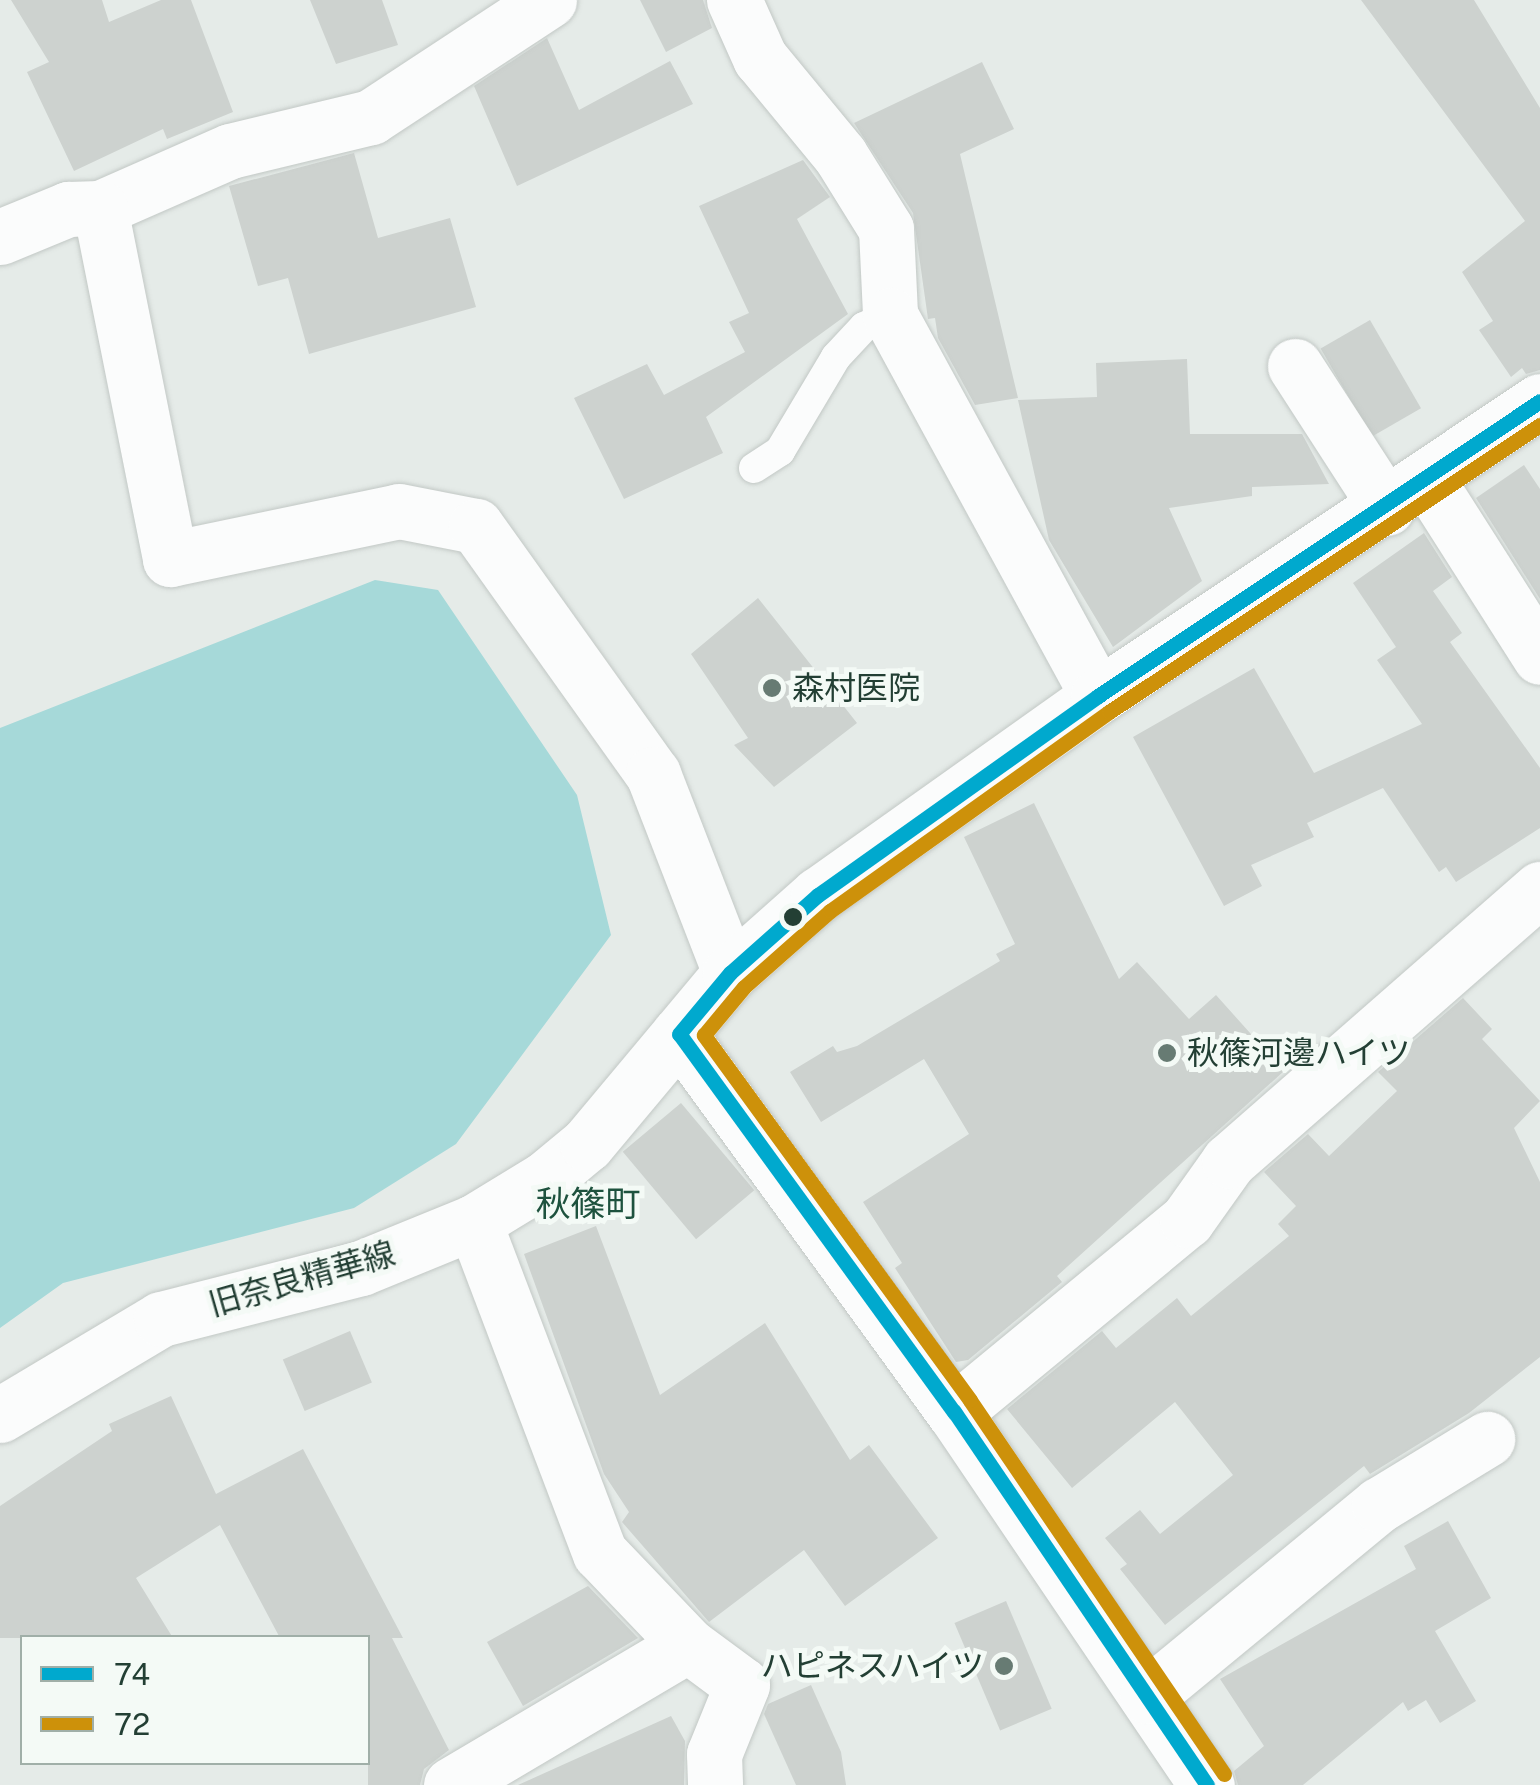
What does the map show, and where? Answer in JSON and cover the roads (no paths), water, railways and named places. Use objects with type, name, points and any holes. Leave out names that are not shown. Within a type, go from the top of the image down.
[{"type":"street","points":[[0,238],[68,209],[100,208],[230,151],[371,117],[549,0]]},
{"type":"street","points":[[734,0],[760,58],[840,156],[886,229],[890,315],[1098,696]]},
{"type":"street","points":[[100,208],[170,559],[399,510],[476,526],[653,774],[730,973]]},
{"type":"street","points":[[1294,366],[1406,493],[1540,657]]},
{"type":"street","name":"旧奈良精華線","points":[[0,1415],[161,1318],[361,1268],[474,1222],[586,1144],[730,973],[818,895],[1098,696],[1540,401]]},
{"type":"street","points":[[954,1412],[1188,1220],[1229,1161],[1540,889]]},
{"type":"street","points":[[679,1034],[954,1412],[1207,1785]]},
{"type":"street","points":[[474,1222],[600,1552],[688,1644],[742,1685],[714,1754],[715,1785]]},
{"type":"street","points":[[1148,1696],[1379,1505],[1487,1439]]},
{"type":"street","points":[[451,1785],[688,1644]]},
{"type":"lane","points":[[754,468],[780,450],[836,356],[864,327],[890,315]]},
{"type":"water","points":[[375,580],[438,590],[577,795],[611,935],[456,1144],[354,1208],[63,1283],[0,1328],[0,728]]},
{"type":"place","name":"森村医院","points":[[772,688]]},
{"type":"place","name":"秋篠河邊ハイツ","points":[[1167,1053]]},
{"type":"place","name":"ハピネスハイツ","points":[[1004,1666]]},
{"type":"district","name":"秋篠町","points":[[588,1204]]}]
